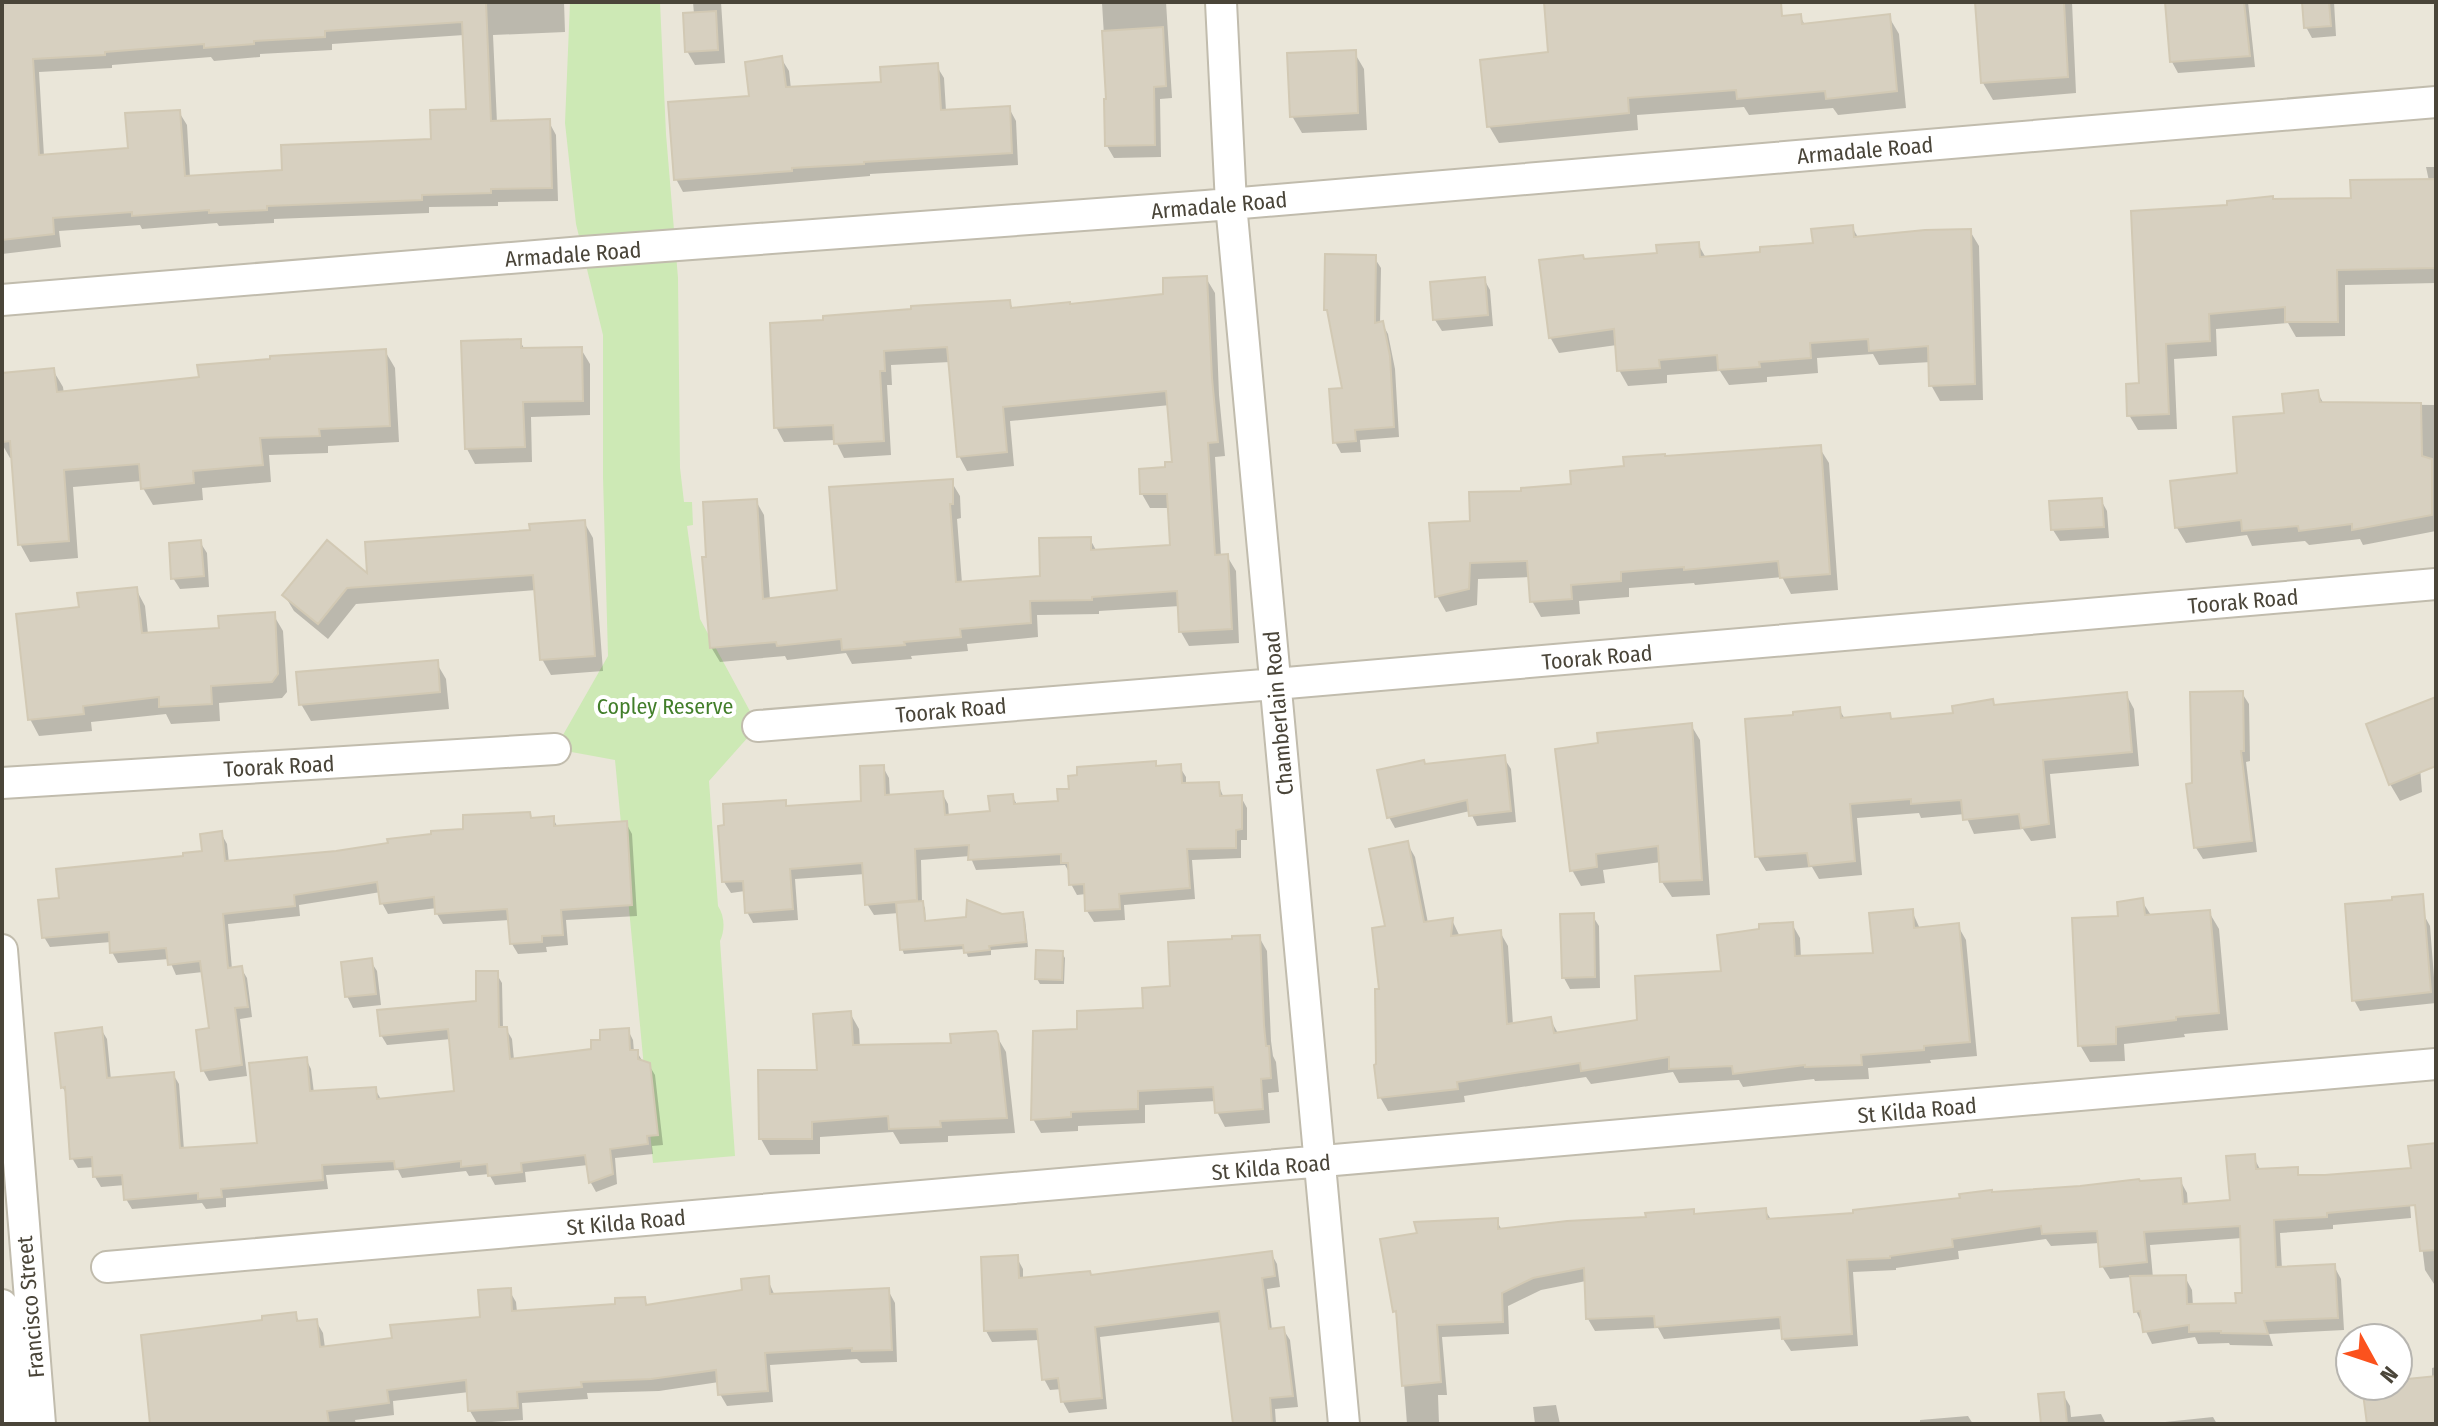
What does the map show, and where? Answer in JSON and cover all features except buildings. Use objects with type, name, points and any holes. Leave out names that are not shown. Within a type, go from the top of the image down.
[{"type":"street","name":"Chamberlain Road","points":[[1221,2],[1231,204],[1344,1424]]},
{"type":"street","name":"Armadale Road","points":[[2,300],[583,252],[1231,204],[2436,102]]},
{"type":"street","name":"Toorak Road","points":[[758,726],[2436,584]]},
{"type":"street","name":"Toorak Road","points":[[2,783],[555,749]]},
{"type":"street","name":"Francisco Street","points":[[2,950],[14,1270],[40,1424]]},
{"type":"street","name":"St Kilda Road","points":[[107,1267],[2436,1064]]},
{"type":"street","name":"Francisco Street","points":[[2,1305],[12,1424]]},
{"type":"shaded area","points":[[2,2],[2436,2],[2436,1424],[2,1424]]},
{"type":"green space","name":"Copley Reserve","points":[[570,2],[660,2],[666,134],[678,278],[680,468],[684,502],[692,502],[693,525],[687,526],[700,619],[758,726],[709,781],[718,906],[724,924],[720,941],[735,1156],[653,1163],[615,760],[555,749],[608,656],[603,335],[576,224],[565,123]]}]
